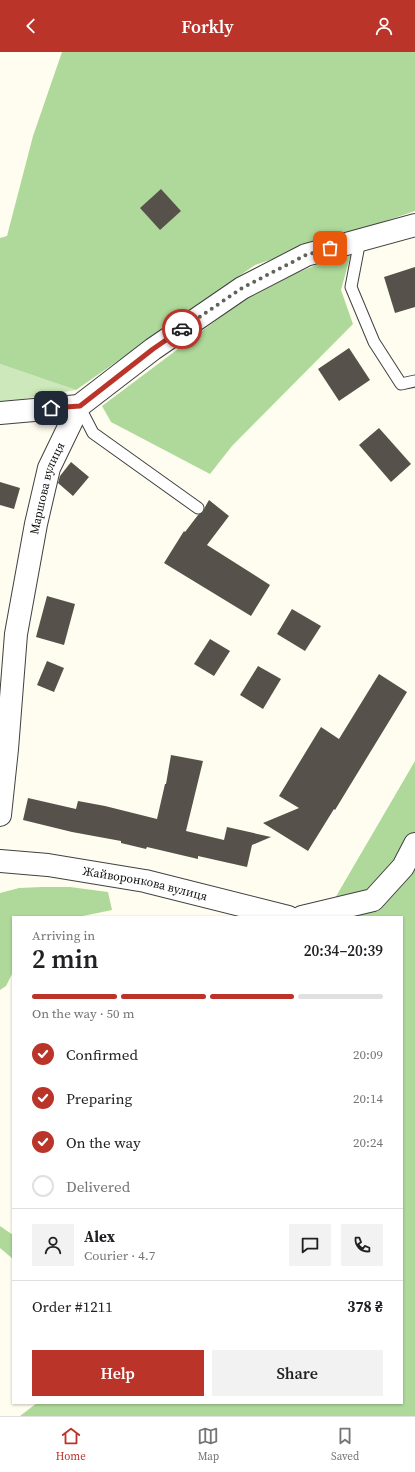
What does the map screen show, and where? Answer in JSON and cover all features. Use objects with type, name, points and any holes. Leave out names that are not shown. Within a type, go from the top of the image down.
[{"type":"street","name":"Маршова вулиця","points":[[0,815],[16,634],[36,524],[49,468],[80,406],[153,349],[242,288],[306,255],[415,225]]},
{"type":"street","points":[[0,413],[80,406]]},
{"type":"street","points":[[306,916],[373,900],[403,866],[414,848]]},
{"type":"street","name":"Жайворонкова вулиця","points":[[0,861],[48,865],[145,881],[284,916]]},
{"type":"lane","points":[[360,240],[351,287],[374,342],[401,384],[415,381]]},
{"type":"lane","points":[[80,406],[93,433],[198,508]]},
{"type":"green space","points":[[62,52],[415,52],[415,211],[255,265],[76,390],[0,364],[0,238],[7,236],[33,136]]},
{"type":"green space","points":[[352,250],[341,290],[353,324],[232,446],[210,474],[111,422],[102,406],[258,289]]},
{"type":"green space","points":[[0,364],[76,390],[0,403]]},
{"type":"green space","points":[[415,761],[415,1416],[20,1416],[36,1404],[403,1404],[403,916],[325,916]]},
{"type":"green space","points":[[70,887],[108,892],[112,910],[83,916],[12,916],[12,974],[6,986],[0,990],[0,893],[19,888]]},
{"type":"green space","points":[[0,1226],[12,1234],[12,1258],[0,1248]]},
{"type":"building","points":[[161,189],[181,211],[160,230],[140,208]]},
{"type":"building","points":[[415,267],[415,307],[395,313],[384,277]]},
{"type":"building","points":[[349,348],[370,380],[339,401],[318,369]]},
{"type":"building","points":[[379,428],[411,464],[391,482],[359,445]]},
{"type":"building","points":[[71,462],[89,477],[73,496],[58,483],[60,476]]},
{"type":"building","points":[[0,482],[20,488],[14,509],[0,505]]},
{"type":"building","points":[[209,500],[229,516],[207,545],[270,585],[251,616],[164,563],[184,531],[185,532],[198,515],[203,512]]},
{"type":"building","points":[[47,596],[75,604],[64,645],[36,637]]},
{"type":"building","points":[[292,609],[321,626],[305,651],[277,634]]},
{"type":"building","points":[[210,639],[230,651],[214,676],[194,664]]},
{"type":"building","points":[[47,661],[64,668],[54,692],[37,685]]},
{"type":"building","points":[[258,666],[281,679],[263,709],[240,695]]},
{"type":"building","points":[[379,674],[407,692],[335,810],[334,809],[308,851],[263,823],[299,808],[279,796],[321,727],[339,739]]},
{"type":"building","points":[[171,755],[203,761],[186,831],[224,840],[227,827],[271,837],[252,845],[247,867],[198,856],[198,859],[147,847],[146,849],[121,843],[121,841],[72,832],[23,820],[28,798],[76,809],[78,801],[157,819],[166,784]]},
{"type":"way so far","points":[[182,329],[242,288],[306,255],[330,248]]},
{"type":"route","points":[[51,408],[80,406],[153,349],[182,329]]}]
